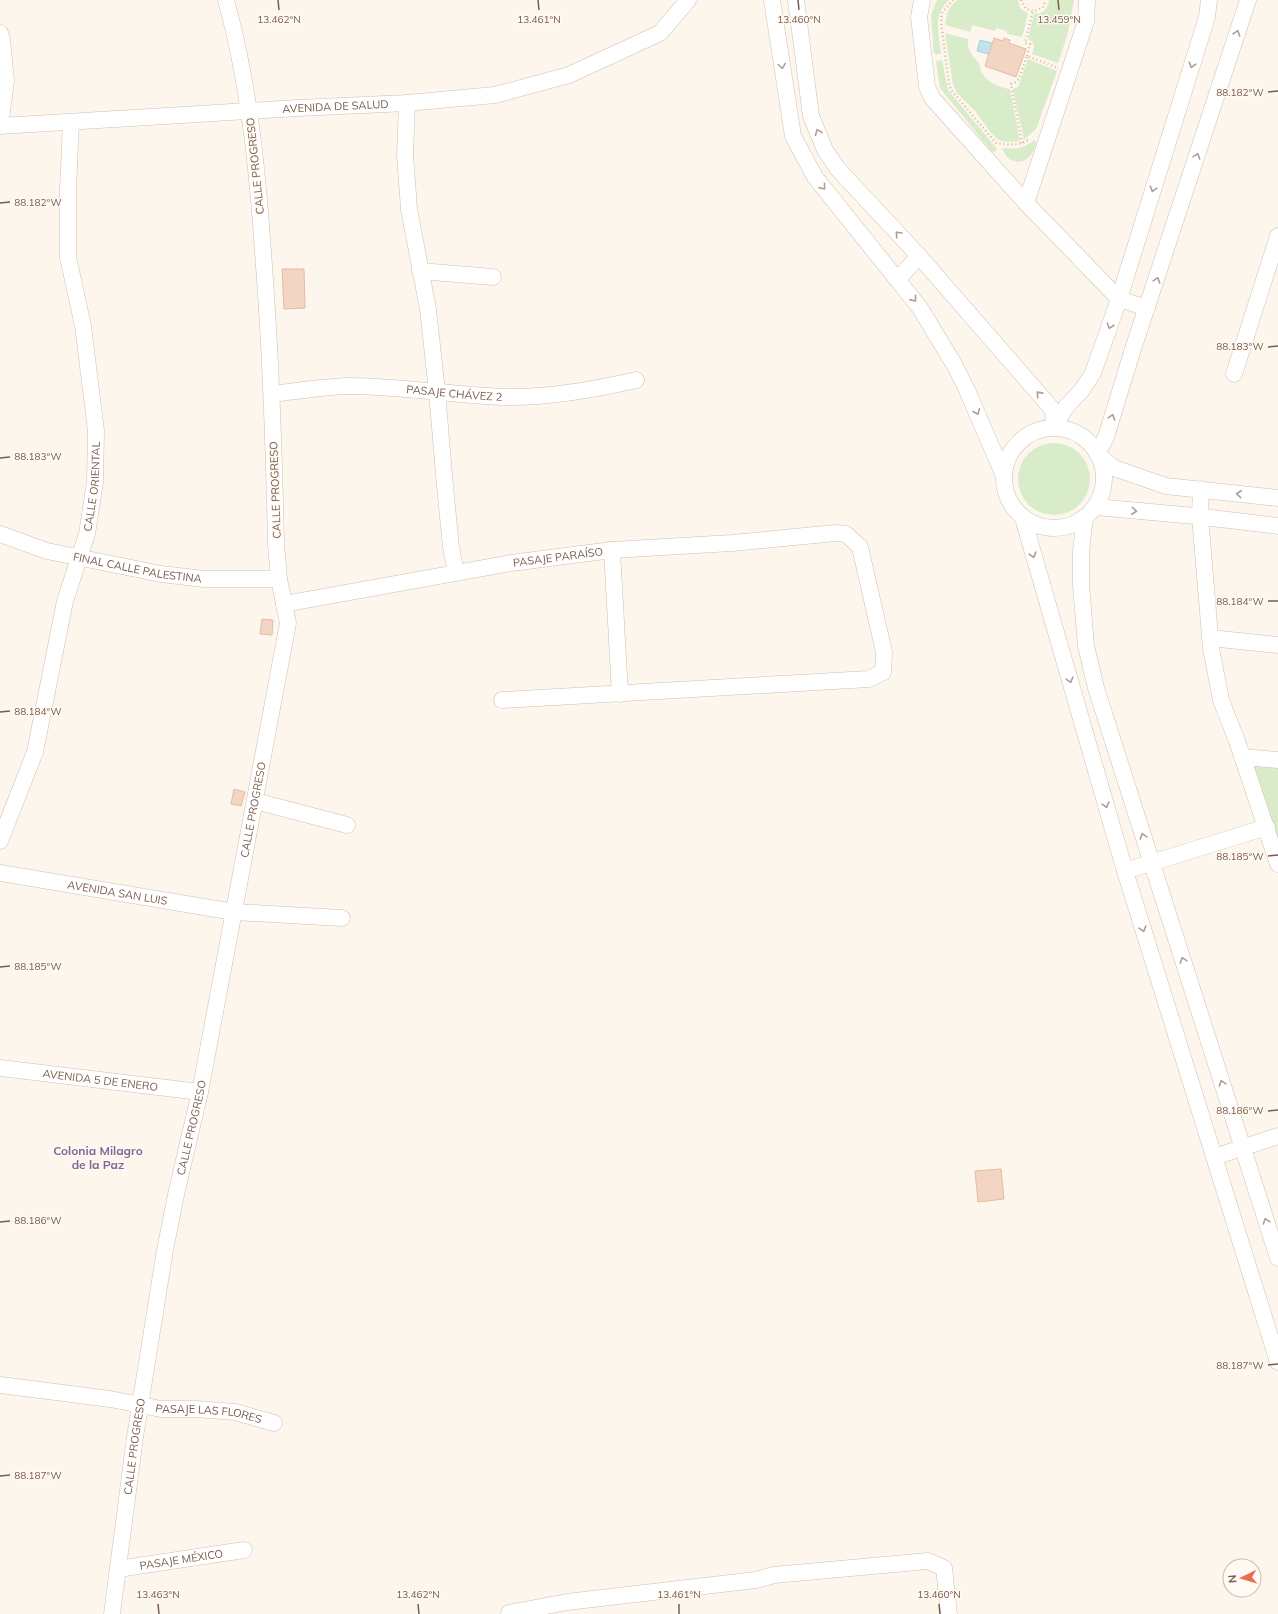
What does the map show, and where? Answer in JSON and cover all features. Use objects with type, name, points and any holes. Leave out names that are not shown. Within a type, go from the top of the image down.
[{"type":"street","name":"CALLE PROGRESO","points":[[112,1614],[140,1405],[177,1190],[200,1092],[288,623],[279,579],[276,544],[272,394],[256,152],[237,38],[226,0]]},
{"type":"street","name":"AVENIDA DE SALUD","points":[[0,126],[407,103],[496,95],[569,75],[660,33],[688,0]]},
{"type":"street","points":[[772,0],[793,136],[802,155],[815,177],[920,308],[968,390],[1004,476]]},
{"type":"street","points":[[796,0],[811,116],[825,150],[837,168],[918,256],[1053,410],[1054,428]]},
{"type":"street","points":[[922,0],[919,17],[926,82],[932,98],[1026,203],[1119,299],[1147,308]]},
{"type":"street","points":[[1026,203],[1086,21],[1087,0]]},
{"type":"street","points":[[1054,428],[1066,407],[1082,390],[1093,373],[1119,299],[1207,17],[1208,0]]},
{"type":"street","points":[[1097,453],[1106,437],[1245,3]]},
{"type":"street","points":[[0,34],[2,39],[6,81],[0,126]]},
{"type":"street","points":[[779,43],[801,38]]},
{"type":"street","points":[[407,103],[405,155],[409,210],[428,309],[438,392],[451,547],[456,573]]},
{"type":"street","name":"CALLE ORIENTAL","points":[[0,842],[35,752],[65,601],[87,534],[95,482],[96,431],[83,326],[68,257],[68,190],[71,122]]},
{"type":"street","points":[[1234,374],[1278,236]]},
{"type":"street","points":[[898,280],[918,256]]},
{"type":"street","points":[[420,271],[494,277]]},
{"type":"street","name":"PASAJE CHÁVEZ 2","points":[[272,394],[346,386],[393,388],[505,397],[548,395],[596,389],[636,380]]},
{"type":"street","points":[[1097,453],[1102,465],[1104,476],[1104,486],[1101,497],[1090,512],[1068,527],[1056,529],[1044,528],[1033,524],[1023,518],[1014,509],[1008,499],[1004,476],[1005,465],[1009,455],[1023,438],[1043,429],[1054,428],[1075,432],[1084,438],[1097,453],[1114,468],[1166,486],[1278,498]]},
{"type":"street","points":[[1201,489],[1200,516],[1210,638],[1221,700],[1278,864]]},
{"type":"street","points":[[1090,512],[1200,516],[1278,526]]},
{"type":"street","points":[[1090,512],[1081,558],[1081,585],[1086,646],[1096,688],[1278,1258]]},
{"type":"street","points":[[1023,518],[1125,871],[1278,1362]]},
{"type":"street","name":"PASAJE PARAÍSO","points":[[284,604],[511,563],[612,550],[732,543],[836,533],[846,534],[860,548],[884,652],[883,672],[869,679],[620,694]]},
{"type":"street","name":"FINAL CALLE PALESTINA","points":[[0,534],[47,551],[160,574],[204,579],[279,579]]},
{"type":"street","points":[[502,700],[620,694],[612,550]]},
{"type":"street","points":[[1210,638],[1278,645]]},
{"type":"street","points":[[1242,757],[1278,760]]},
{"type":"street","points":[[255,801],[347,825]]},
{"type":"street","points":[[1125,871],[1266,827]]},
{"type":"street","name":"AVENIDA SAN LUIS","points":[[0,873],[234,912],[342,918]]},
{"type":"street","name":"AVENIDA 5 DE ENERO","points":[[0,1068],[200,1092]]},
{"type":"street","points":[[1214,1157],[1278,1136]]},
{"type":"street","name":"PASAJE LAS FLORES","points":[[0,1385],[110,1399],[160,1409],[196,1409],[235,1412],[274,1423]]},
{"type":"street","name":"PASAJE MÉXICO","points":[[118,1569],[244,1550]]},
{"type":"street","points":[[509,1614],[567,1602],[756,1580],[774,1575],[928,1561],[944,1568],[949,1614]]},
{"type":"path","points":[[953,0],[942,13],[941,22],[949,84],[951,90],[998,147]]},
{"type":"path","points":[[1021,0],[1026,9],[1032,10],[1039,10],[1043,7],[1046,0]]},
{"type":"path","points":[[996,143],[1007,145],[1022,143],[1011,84],[1016,82],[1018,79],[1030,47],[1030,44],[1025,43],[1032,10]]},
{"type":"path","points":[[1027,56],[1060,68]]},
{"type":"green space","points":[[937,0],[949,0],[940,12],[938,19],[941,54],[934,54],[931,15]]},
{"type":"green space","points":[[957,0],[1018,0],[1020,8],[1028,14],[1022,37],[1007,34],[1007,31],[996,28],[995,31],[972,25],[970,32],[945,25],[948,11]]},
{"type":"green space","points":[[1049,0],[1074,0],[1067,36],[1058,63],[1032,54],[1034,46],[1032,41],[1028,39],[1034,14],[1040,13],[1044,10],[1048,6]]},
{"type":"green space","points":[[945,33],[968,39],[969,50],[979,64],[981,72],[984,76],[994,84],[1010,89],[1020,141],[1008,142],[999,140],[992,134],[975,111],[957,93],[953,84]]},
{"type":"green space","points":[[1028,59],[1057,71],[1036,129],[1024,140],[1013,89],[1018,87]]},
{"type":"green space","points":[[942,60],[948,90],[997,149],[996,151],[992,152],[940,88],[936,61]]},
{"type":"green space","points":[[1034,140],[1036,141],[1031,155],[1022,161],[1016,162],[1011,160],[1002,148],[1019,148]]},
{"type":"green space","points":[[1054,443],[1074,449],[1084,459],[1090,479],[1084,499],[1074,509],[1054,515],[1034,509],[1024,499],[1018,479],[1024,459],[1034,449]]},
{"type":"green space","points":[[1242,757],[1278,760],[1278,869]]},
{"type":"water","points":[[980,40],[996,44],[993,55],[977,51]]},
{"type":"building","points":[[994,38],[1003,41],[1004,38],[1010,40],[1009,43],[1026,49],[1016,77],[985,66]]},
{"type":"building","points":[[282,269],[304,269],[305,308],[284,309]]},
{"type":"building","points":[[262,619],[273,620],[272,635],[260,634]]},
{"type":"building","points":[[234,789],[245,792],[241,806],[231,804]]},
{"type":"building","points":[[1001,1169],[1004,1199],[978,1202],[975,1171]]},
{"type":"district","name":"Colonia Milagro de la Paz","points":[[98,1157]]}]
